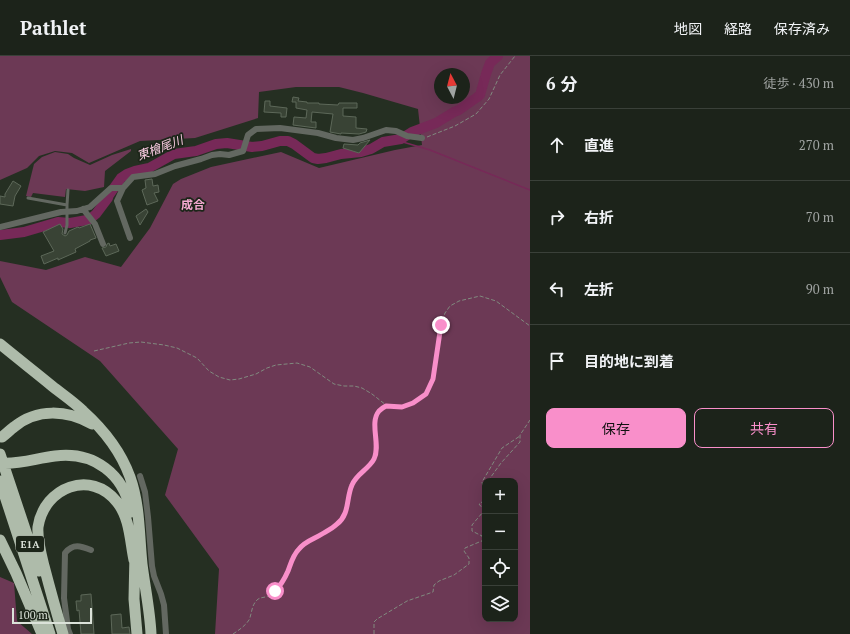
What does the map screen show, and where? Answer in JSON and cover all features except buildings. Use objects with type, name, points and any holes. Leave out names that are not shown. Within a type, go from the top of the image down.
[{"type":"highway","points":[[0,344],[83,410],[112,444],[122,459],[134,491],[139,519],[142,565],[151,634]]},
{"type":"highway","points":[[2,437],[14,426],[28,418],[45,413],[74,415],[99,428]]},
{"type":"highway","name":"E1A","points":[[0,454],[59,634]]},
{"type":"highway","points":[[0,463],[15,463],[56,456],[71,456],[96,462],[113,474],[126,493],[133,518],[135,543],[134,599],[137,634]]},
{"type":"highway","name":"E1A","points":[[0,481],[50,634]]},
{"type":"highway","points":[[63,634],[51,595],[39,544],[38,528],[41,514],[48,502],[58,493],[67,488],[83,484],[103,490],[118,503],[124,513],[135,565]]},
{"type":"highway","points":[[0,540],[42,634]]},
{"type":"street","points":[[130,238],[117,201],[122,188],[133,177],[155,174],[175,166],[212,155],[230,155],[243,152],[248,135],[256,129],[296,129],[336,138],[353,140],[386,130],[396,131],[407,136],[422,138]]},
{"type":"street","points":[[0,227],[61,212],[67,208],[77,211],[90,207],[111,188],[122,188]]},
{"type":"street","points":[[83,209],[95,224],[103,244]]},
{"type":"street","points":[[140,476],[145,492],[152,566],[164,605],[166,634]]},
{"type":"street","points":[[70,634],[64,598],[65,553],[68,549],[81,546],[91,550]]},
{"type":"lane","points":[[66,232],[68,190]]},
{"type":"lane","points":[[28,198],[67,208]]},
{"type":"path","points":[[422,138],[455,126],[476,114],[489,99],[500,75],[515,56]]},
{"type":"path","points":[[94,351],[129,343],[141,342],[164,345],[177,348],[197,358],[209,371],[219,377],[230,380],[240,379],[256,374],[276,365],[297,363],[310,366],[334,384],[362,388],[386,406],[402,407],[413,403],[426,394],[433,379],[441,325],[445,313],[450,306],[459,301],[480,296],[496,301],[530,326]]},
{"type":"path","points":[[233,634],[243,628],[258,599],[268,596],[280,586],[293,558],[299,549],[307,542],[322,535],[338,524],[344,516],[352,484],[374,459],[377,442],[375,422],[378,412],[386,406]]},
{"type":"path","points":[[484,478],[502,448],[520,435],[530,420]]},
{"type":"path","points":[[490,478],[520,442],[520,435]]},
{"type":"path","points":[[374,634],[374,622],[407,601],[433,592],[434,585],[439,581],[454,575],[469,564],[469,558],[464,551],[465,548],[484,540],[482,536],[472,531],[472,525],[482,513]]},
{"type":"shaded area","points":[[0,56],[530,56],[530,634],[215,634],[219,569],[165,495],[178,449],[100,361],[12,302],[0,277],[0,261],[46,270],[85,257],[121,267],[150,228],[173,184],[181,179],[211,167],[281,152],[319,168],[422,145],[418,109],[339,87],[296,87],[259,92],[258,118],[195,138],[140,141],[89,163],[72,153],[55,151],[39,156],[27,168],[0,180]]},
{"type":"shaded area","points":[[131,149],[131,151],[105,171],[104,187],[85,191],[66,189],[65,197],[33,193],[31,197],[26,196],[34,164],[42,157],[55,152],[68,154],[90,165],[112,155]]},
{"type":"shaded area","points":[[0,577],[14,583],[17,621],[32,634],[0,634]]},
{"type":"waterway","name":"東檜尾川","points":[[0,235],[24,232],[58,222],[70,223],[90,219],[96,214],[121,178],[135,171],[149,168],[174,154],[196,151],[216,144],[227,143],[252,147],[280,141],[288,141],[313,158],[318,159],[341,154],[361,152],[371,149],[383,142],[401,139],[412,132],[436,123],[459,110],[480,95],[490,63],[498,56]]},
{"type":"waterway","points":[[396,140],[430,150],[530,190]]},
{"type":"district","name":"成合","points":[[193,205]]},
{"type":"route","points":[[275,591],[280,586],[293,558],[299,549],[307,542],[322,535],[338,524],[344,516],[348,505],[352,484],[374,459],[377,442],[375,422],[378,412],[386,406],[402,407],[413,403],[426,394],[433,379],[441,325]]}]
